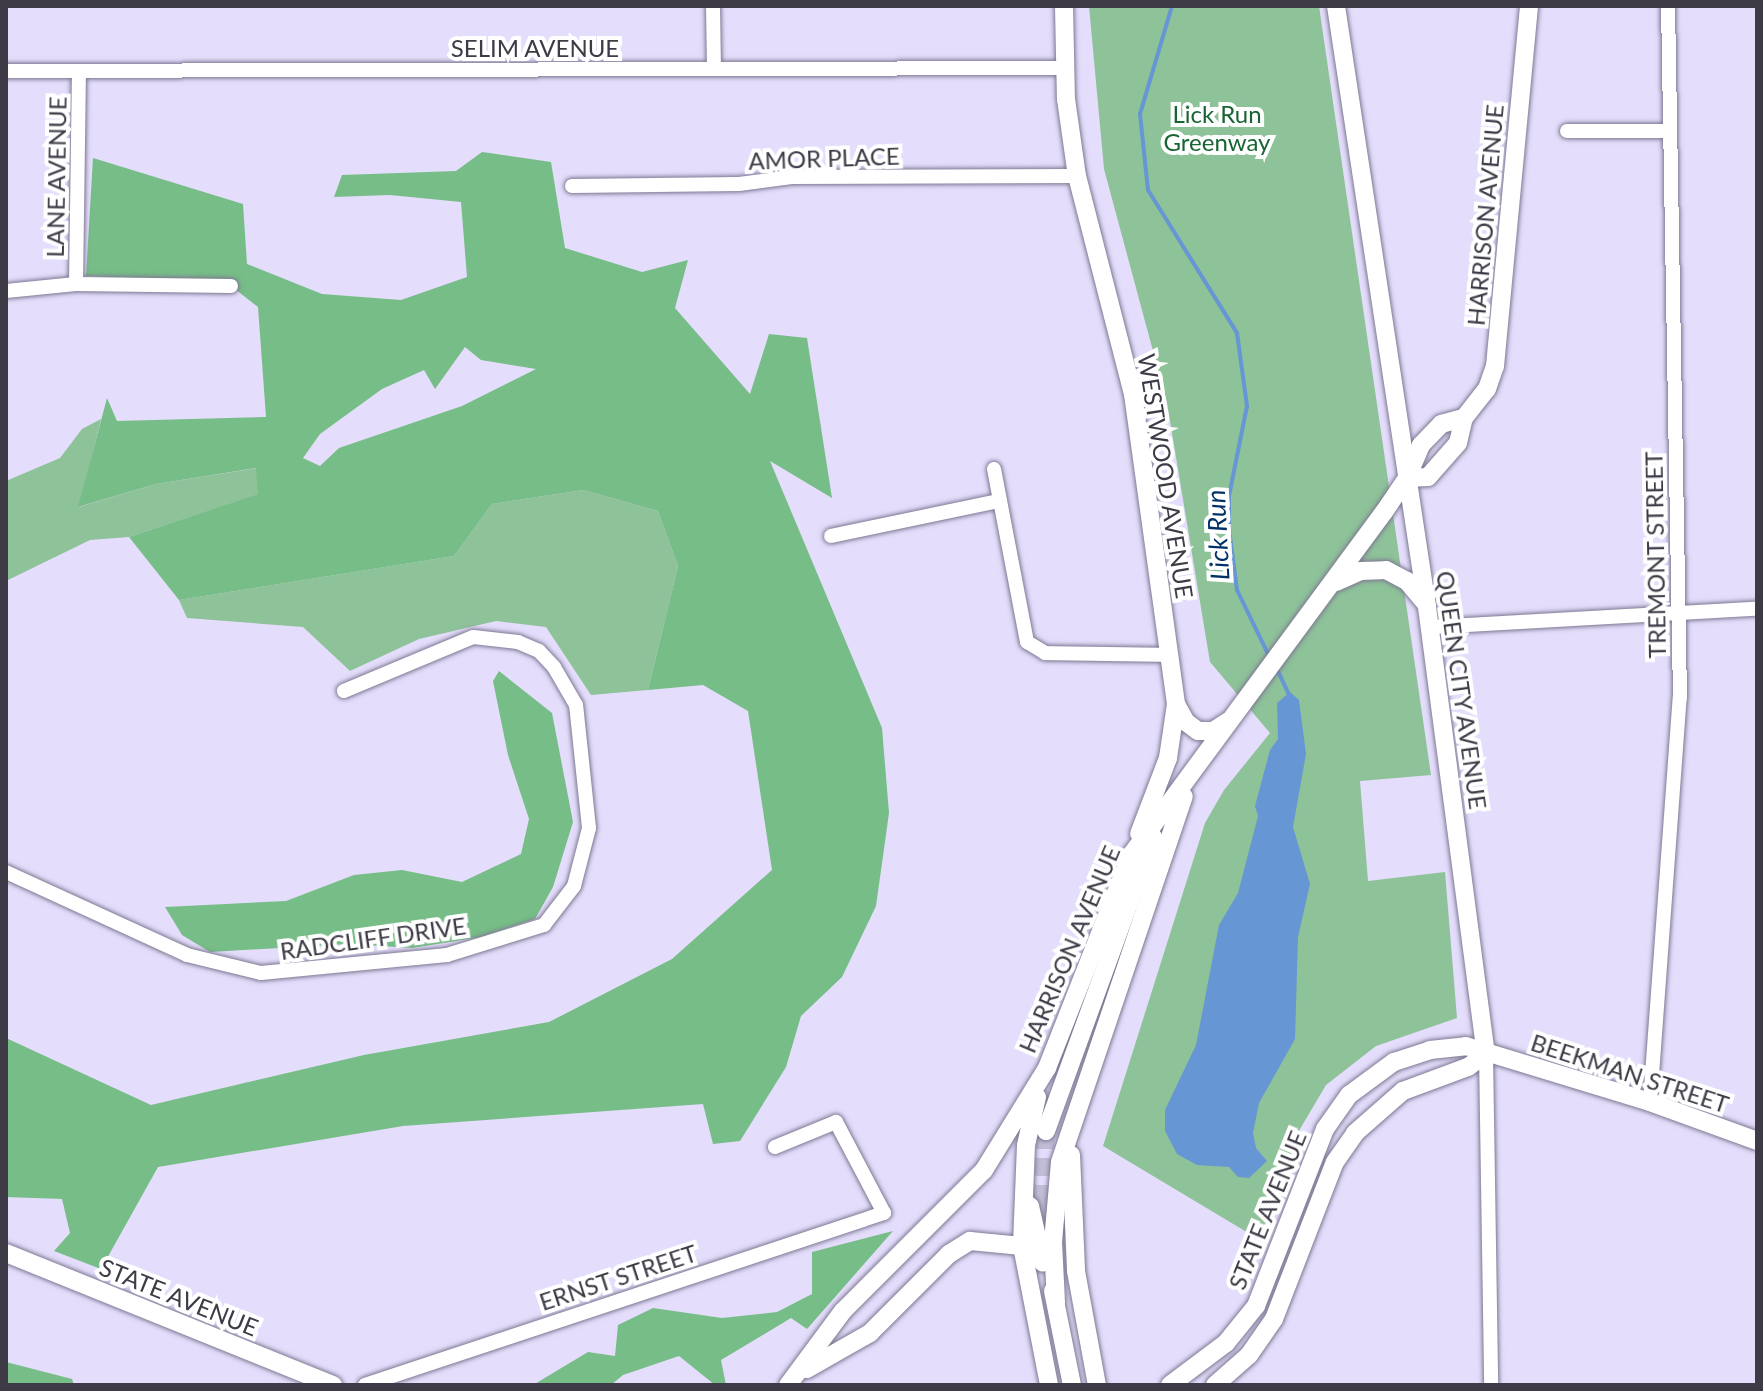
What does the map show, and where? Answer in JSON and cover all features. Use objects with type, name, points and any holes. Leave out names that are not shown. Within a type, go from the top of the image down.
[{"type":"main road","name":"WESTWOOD AVENUE","points":[[1064,6],[1063,68],[1077,176],[1133,394],[1176,704],[1166,763],[1131,855]]},
{"type":"main road","name":"QUEEN CITY AVENUE","points":[[1336,6],[1430,627],[1486,1054]]},
{"type":"main road","name":"HARRISON AVENUE","points":[[1407,478],[1428,477],[1458,443],[1464,418],[1487,389],[1499,344],[1529,6]]},
{"type":"main road","name":"HARRISON AVENUE","points":[[795,1379],[843,1311],[984,1170],[1047,1068],[1131,855],[1188,782],[1227,722],[1334,583],[1407,478],[1421,445],[1441,424],[1464,418]]},
{"type":"main road","points":[[1334,583],[1361,571],[1386,570],[1407,581],[1427,607]]},
{"type":"main road","points":[[1176,704],[1186,722],[1198,731],[1213,731],[1227,722]]},
{"type":"main road","points":[[1056,1302],[1055,1192],[1078,1105],[1188,782]]},
{"type":"main road","points":[[1046,1131],[1160,818]]},
{"type":"main road","name":"STATE AVENUE","points":[[1170,1385],[1226,1343],[1256,1306],[1308,1163],[1349,1095],[1378,1071],[1411,1055],[1466,1046],[1486,1054]]},
{"type":"main road","name":"BEEKMAN STREET","points":[[1486,1054],[1650,1102],[1757,1141]]},
{"type":"main road","name":"STATE AVENUE","points":[[1215,1385],[1249,1355],[1274,1319],[1335,1162],[1355,1133],[1403,1091],[1468,1067],[1486,1054]]},
{"type":"main road","points":[[1047,1068],[1026,1145],[1022,1246],[1049,1385]]},
{"type":"main road","points":[[1069,1139],[1076,1271],[1097,1385]]},
{"type":"main road","points":[[1025,1164],[1072,1385]]},
{"type":"main road","points":[[795,1379],[870,1333],[949,1254],[984,1239],[1022,1246],[1047,1268],[1072,1385]]},
{"type":"main road","name":"STATE AVENUE","points":[[6,1253],[333,1385]]},
{"type":"street","points":[[713,6],[714,69]]},
{"type":"street","name":"TREMONT STREET","points":[[1650,1102],[1680,727],[1668,6]]},
{"type":"street","name":"SELIM AVENUE","points":[[6,71],[1063,68]]},
{"type":"street","name":"LANE AVENUE","points":[[76,284],[79,71]]},
{"type":"street","points":[[1567,131],[1670,131]]},
{"type":"street","name":"AMOR PLACE","points":[[572,186],[739,184],[792,177],[1077,176]]},
{"type":"street","points":[[6,291],[76,284],[231,286]]},
{"type":"street","points":[[994,469],[1024,636],[1032,647],[1045,653],[1169,655]]},
{"type":"street","points":[[831,536],[999,501]]},
{"type":"street","points":[[1430,627],[1757,609]]},
{"type":"street","name":"RADCLIFF DRIVE","points":[[6,872],[187,955],[261,973],[447,955],[544,925],[574,886],[589,828],[576,705],[554,667],[539,651],[518,642],[473,637],[344,691]]},
{"type":"street","name":"QUEEN CITY AVENUE","points":[[1486,1054],[1491,1385]]},
{"type":"street","name":"ERNST STREET","points":[[365,1385],[884,1213],[836,1122],[775,1147]]},
{"type":"green space","name":"Lick Run Greenway","points":[[1089,6],[1319,6],[1431,775],[1360,781],[1368,881],[1445,872],[1457,1018],[1376,1046],[1326,1085],[1300,1129],[1260,1240],[1103,1146],[1205,823],[1224,790],[1270,733],[1210,662],[1167,403],[1104,169]]},
{"type":"green space","points":[[482,152],[551,162],[565,248],[642,272],[688,260],[675,308],[750,394],[769,334],[807,338],[832,498],[770,461],[882,728],[889,813],[876,906],[842,977],[801,1016],[786,1067],[740,1141],[713,1144],[703,1104],[403,1126],[158,1167],[101,1269],[54,1251],[70,1233],[62,1199],[6,1197],[6,1038],[151,1105],[364,1055],[549,1022],[672,959],[772,870],[748,711],[703,685],[648,690],[678,566],[658,511],[583,490],[492,504],[454,556],[179,600],[129,537],[258,494],[256,468],[156,484],[78,507],[107,398],[117,421],[266,417],[258,307],[226,282],[86,276],[93,158],[243,204],[247,264],[322,294],[401,300],[467,277],[461,202],[390,195],[334,197],[342,175],[456,171]],"holes":[[[465,347],[481,360],[536,369],[462,406],[339,448],[320,466],[303,458],[320,434],[382,389],[424,370],[435,389]]]},
{"type":"green space","points":[[101,419],[79,507],[156,484],[257,468],[259,494],[129,537],[90,540],[6,581],[6,481],[60,458],[82,429]]},
{"type":"green space","points":[[583,490],[658,511],[678,566],[648,690],[591,695],[546,627],[496,621],[419,639],[350,671],[303,627],[187,618],[179,600],[454,556],[492,504]]},
{"type":"green space","points":[[499,671],[552,713],[573,822],[553,887],[535,919],[481,937],[412,948],[349,944],[210,952],[182,935],[165,907],[286,901],[354,875],[402,870],[462,882],[521,854],[529,819],[508,755],[493,681]]},
{"type":"green space","points":[[893,1231],[807,1329],[791,1318],[721,1360],[726,1385],[715,1385],[679,1356],[623,1375],[611,1385],[533,1385],[588,1352],[615,1356],[618,1325],[653,1308],[722,1318],[777,1312],[812,1294],[812,1252]]},
{"type":"green space","points":[[6,1362],[72,1379],[74,1385],[6,1385]]},
{"type":"water","points":[[1290,692],[1299,700],[1306,754],[1293,827],[1310,884],[1298,937],[1295,1039],[1259,1103],[1253,1133],[1256,1148],[1267,1161],[1249,1178],[1238,1177],[1229,1167],[1197,1165],[1177,1154],[1165,1131],[1165,1110],[1196,1045],[1219,925],[1238,893],[1258,816],[1255,806],[1270,750],[1278,739],[1277,703]]},
{"type":"waterway","name":"Lick Run","points":[[1172,6],[1140,114],[1148,190],[1237,333],[1247,406],[1229,496],[1229,529],[1237,590],[1270,658]]},
{"type":"waterway","name":"Lick Run","points":[[1277,669],[1290,697]]},
{"type":"tunnel","points":[[1046,1131],[1042,1203],[1048,1249]]}]
